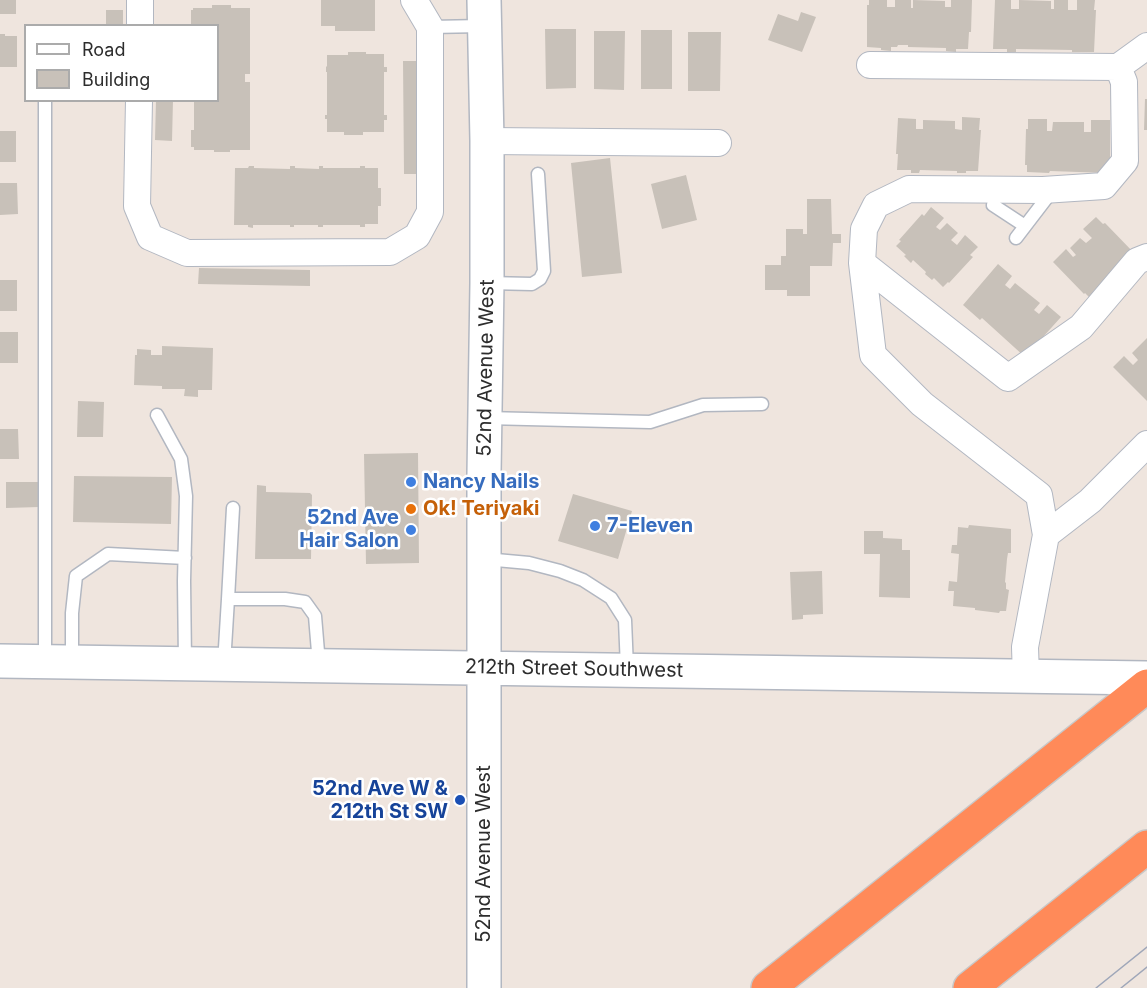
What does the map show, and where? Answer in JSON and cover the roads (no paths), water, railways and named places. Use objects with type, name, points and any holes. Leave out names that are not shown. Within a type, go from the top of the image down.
[{"type":"highway","points":[[768,988],[1147,686]]},
{"type":"highway","points":[[970,988],[1147,847]]},
{"type":"main road","name":"52nd Avenue West","points":[[484,13],[487,141],[484,988]]},
{"type":"main road","name":"212th Street Southwest","points":[[0,661],[1147,678]]},
{"type":"street","points":[[140,0],[140,24]]},
{"type":"street","points":[[139,102],[137,207],[150,237],[187,253],[390,252],[417,236],[430,212],[430,27],[414,0]]},
{"type":"street","points":[[870,65],[1118,67],[1147,46]]},
{"type":"street","points":[[1026,677],[1025,647],[1046,535],[1039,495],[922,405],[873,356],[862,263],[864,229],[876,205],[909,189],[1053,190],[1104,186],[1125,161],[1124,82],[1118,67]]},
{"type":"street","points":[[487,141],[718,143]]},
{"type":"street","points":[[862,263],[1008,378],[1081,327],[1137,261],[1147,256]]},
{"type":"street","points":[[1046,535],[1090,501],[1147,444]]},
{"type":"lane","points":[[430,27],[484,13]]},
{"type":"lane","points":[[45,102],[58,662]]},
{"type":"lane","points":[[487,283],[532,284],[540,279],[544,271],[537,174]]},
{"type":"lane","points":[[998,190],[993,205],[1025,226]]},
{"type":"lane","points":[[1016,238],[1053,190]]},
{"type":"lane","points":[[485,418],[650,422],[703,405],[762,405]]},
{"type":"lane","points":[[157,415],[181,459],[186,496],[185,664]]},
{"type":"lane","points":[[224,664],[233,508]]},
{"type":"lane","points":[[58,662],[72,613],[76,576],[108,554],[185,558]]},
{"type":"lane","points":[[484,559],[529,563],[560,571],[583,580],[611,598],[624,620],[627,670]]},
{"type":"lane","points":[[228,599],[285,599],[304,602],[315,616],[319,665]]},
{"type":"tram line","points":[[1096,988],[1147,947]]},
{"type":"tram line","points":[[1121,988],[1147,967]]},
{"type":"place","name":"Nancy Nails","points":[[411,482]]},
{"type":"place","name":"Ok! Teriyaki","points":[[411,509]]},
{"type":"place","name":"7-Eleven","points":[[595,526]]},
{"type":"place","name":"52nd Ave Hair Salon","points":[[411,530]]},
{"type":"place","name":"52nd Ave W & 212th St SW","points":[[460,800]]}]
